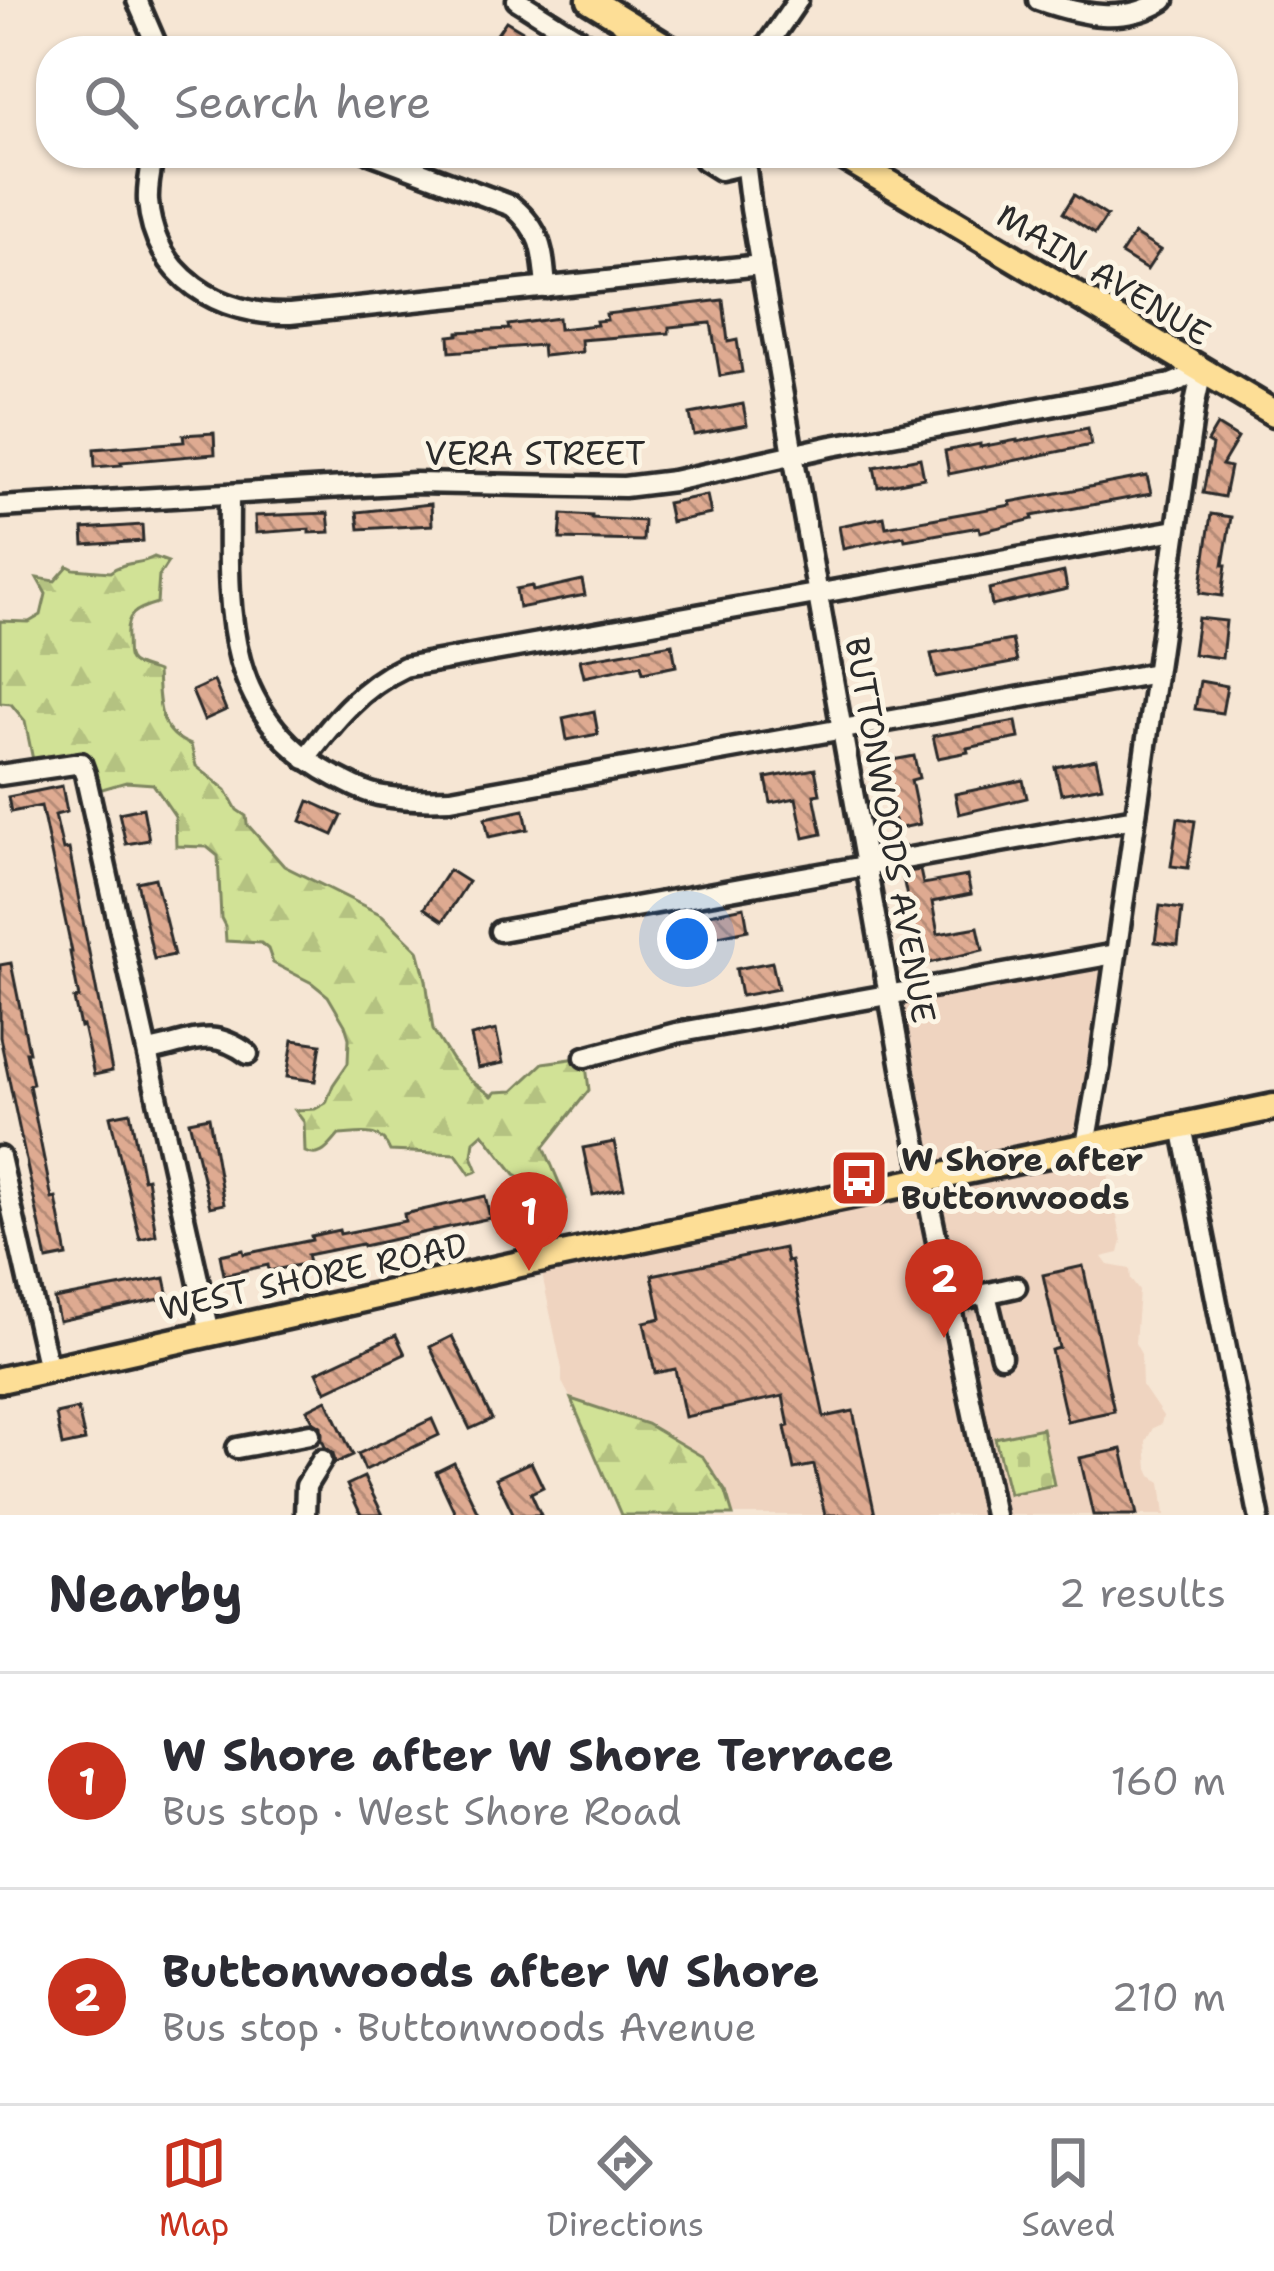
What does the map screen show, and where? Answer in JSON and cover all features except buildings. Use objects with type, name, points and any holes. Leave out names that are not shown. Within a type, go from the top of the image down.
[{"type":"main road","points":[[590,0],[649,36]]},
{"type":"main road","name":"MAIN AVENUE","points":[[863,168],[1274,413]]},
{"type":"main road","name":"WEST SHORE ROAD","points":[[0,1380],[924,1178],[1274,1107]]},
{"type":"street","points":[[137,0],[153,36]]},
{"type":"street","points":[[517,0],[574,36]]},
{"type":"street","points":[[773,36],[797,0]]},
{"type":"street","points":[[1039,0],[1071,10],[1123,16],[1144,13],[1164,0]]},
{"type":"street","points":[[629,36],[634,27]]},
{"type":"street","points":[[152,168],[148,197],[157,237],[183,277],[228,307],[267,315],[761,266]]},
{"type":"street","points":[[410,168],[512,206],[525,216],[540,240],[546,288]]},
{"type":"street","name":"BUTTONWOODS AVENUE","points":[[746,168],[866,864],[924,1178],[994,1515]]},
{"type":"street","points":[[1086,1145],[1202,371]]},
{"type":"street","name":"VERA STREET","points":[[0,507],[414,483],[624,487],[1171,384],[1202,371]]},
{"type":"street","points":[[229,495],[230,580],[239,657],[260,706],[305,759],[376,795],[417,801],[451,799],[1156,673]]},
{"type":"street","points":[[305,759],[340,713],[404,667],[1176,530]]},
{"type":"street","points":[[0,775],[81,763],[210,1333]]},
{"type":"street","points":[[500,931],[1135,818]]},
{"type":"street","points":[[585,1057],[676,1034],[1115,954]]},
{"type":"street","points":[[148,1052],[218,1037],[248,1054]]},
{"type":"street","points":[[1182,1126],[1259,1515]]},
{"type":"street","points":[[0,1157],[47,1369]]},
{"type":"street","points":[[949,1302],[1016,1287]]},
{"type":"street","points":[[986,1294],[1001,1356]]},
{"type":"street","points":[[237,1448],[310,1434]]},
{"type":"street","points":[[305,1515],[306,1486],[322,1460]]},
{"type":"shaded area","points":[[1109,961],[1088,1131],[1102,1145],[1122,1241],[1119,1253],[1102,1257],[1108,1265],[1130,1269],[1139,1291],[1135,1343],[1141,1354],[1142,1385],[1163,1416],[1146,1441],[1148,1469],[1161,1482],[1165,1515],[733,1515],[726,1492],[647,1424],[571,1399],[562,1382],[539,1260],[916,1180],[891,1000]]},
{"type":"green space","points":[[154,557],[168,562],[159,576],[157,603],[130,618],[129,659],[157,672],[162,716],[172,733],[191,745],[196,766],[226,790],[247,824],[284,866],[382,915],[418,950],[433,1030],[470,1080],[492,1096],[513,1091],[543,1063],[585,1057],[589,1090],[544,1147],[566,1199],[561,1215],[556,1215],[535,1185],[515,1174],[483,1133],[474,1141],[472,1156],[478,1171],[470,1174],[456,1154],[390,1151],[381,1138],[369,1134],[339,1135],[320,1153],[305,1152],[304,1122],[295,1110],[326,1103],[348,1063],[349,1038],[328,996],[273,963],[261,943],[226,941],[218,856],[207,847],[176,846],[175,816],[153,784],[126,782],[92,792],[82,765],[34,765],[25,721],[11,704],[0,703],[0,621],[29,622],[41,615],[46,594],[37,578],[55,581],[68,566],[110,572]]},
{"type":"green space","points":[[571,1399],[647,1424],[703,1457],[726,1492],[733,1515],[621,1515]]},
{"type":"green space","points":[[1042,1428],[1054,1485],[1009,1494],[995,1438]]},
{"type":"place","name":"W Shore after Buttonwoods","points":[[859,1178]]},
{"type":"place","name":"W Shore after W Shore Terrace","points":[[529,1271]]},
{"type":"place","name":"Buttonwoods after W Shore","points":[[944,1338]]}]
